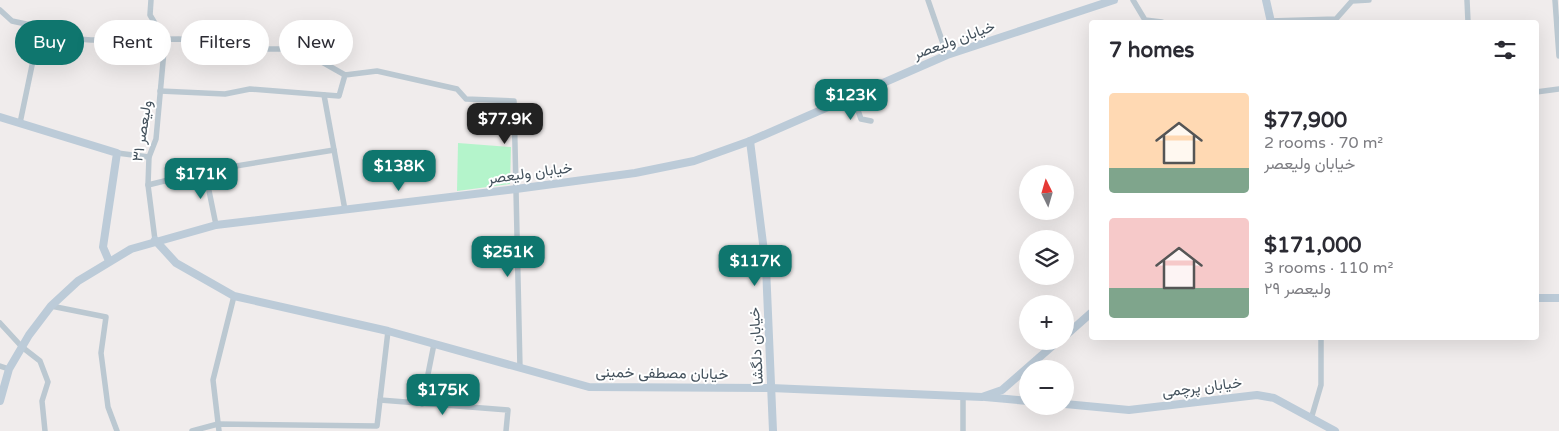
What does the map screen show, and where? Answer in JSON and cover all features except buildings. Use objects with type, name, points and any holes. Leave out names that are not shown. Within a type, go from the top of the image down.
[{"type":"street","points":[[151,0],[150,15],[153,20]]},
{"type":"street","points":[[928,0],[947,55]]},
{"type":"street","name":"خیابان ولیعصر","points":[[0,401],[9,369],[51,306],[78,282],[109,261],[131,249],[155,240],[216,226],[635,173],[694,161],[750,141],[947,55],[1114,0]]},
{"type":"street","points":[[1132,0],[1145,20]]},
{"type":"street","points":[[1266,0],[1270,20]]},
{"type":"street","points":[[1314,20],[1336,19],[1352,1],[1369,0]]},
{"type":"street","points":[[1467,0],[1468,20]]},
{"type":"street","points":[[1555,0],[1559,56]]},
{"type":"street","points":[[0,10],[15,21]]},
{"type":"street","points":[[171,40],[204,41],[234,49],[292,49],[315,58],[345,75],[376,71],[457,90],[466,99],[514,101],[520,368]]},
{"type":"street","points":[[20,123],[32,65]]},
{"type":"street","name":"ولیعصر ۳۱","points":[[155,240],[148,185],[149,157],[156,139],[162,65]]},
{"type":"street","points":[[160,91],[225,94],[250,89],[339,96],[345,75]]},
{"type":"street","points":[[1539,91],[1559,88]]},
{"type":"street","points":[[324,95],[346,210]]},
{"type":"street","points":[[853,96],[861,118],[871,121]]},
{"type":"street","points":[[0,117],[117,153],[149,157]]},
{"type":"street","name":"خیابان دلگشا","points":[[750,141],[766,267],[773,431]]},
{"type":"street","points":[[148,185],[205,171],[334,150]]},
{"type":"street","points":[[109,261],[103,247],[117,153]]},
{"type":"street","points":[[205,171],[216,226]]},
{"type":"street","name":"خیابان مصطفی خمینی","points":[[155,240],[176,263],[234,296],[388,331],[589,387],[772,388],[982,397],[1002,390],[1048,350]]},
{"type":"street","points":[[219,431],[213,380],[234,296]]},
{"type":"street","points":[[1539,298],[1559,298]]},
{"type":"street","points":[[51,306],[106,317],[101,353],[108,407],[117,431]]},
{"type":"street","points":[[1074,328],[1089,315]]},
{"type":"street","points":[[0,323],[22,347],[40,361],[48,382],[42,401],[45,431]]},
{"type":"street","points":[[192,431],[218,424],[301,428],[377,426],[388,331]]},
{"type":"street","points":[[1312,419],[1321,385],[1321,340]]},
{"type":"street","points":[[422,404],[434,344]]},
{"type":"street","points":[[0,366],[9,369]]},
{"type":"street","name":"خیابان پرچمی","points":[[1074,405],[1129,410],[1257,395],[1274,398],[1334,431]]},
{"type":"street","points":[[963,396],[963,431]]},
{"type":"street","points":[[982,397],[1019,400]]},
{"type":"street","points":[[380,400],[508,410],[506,431]]},
{"type":"green space","points":[[458,143],[511,147],[510,184],[457,191]]}]
